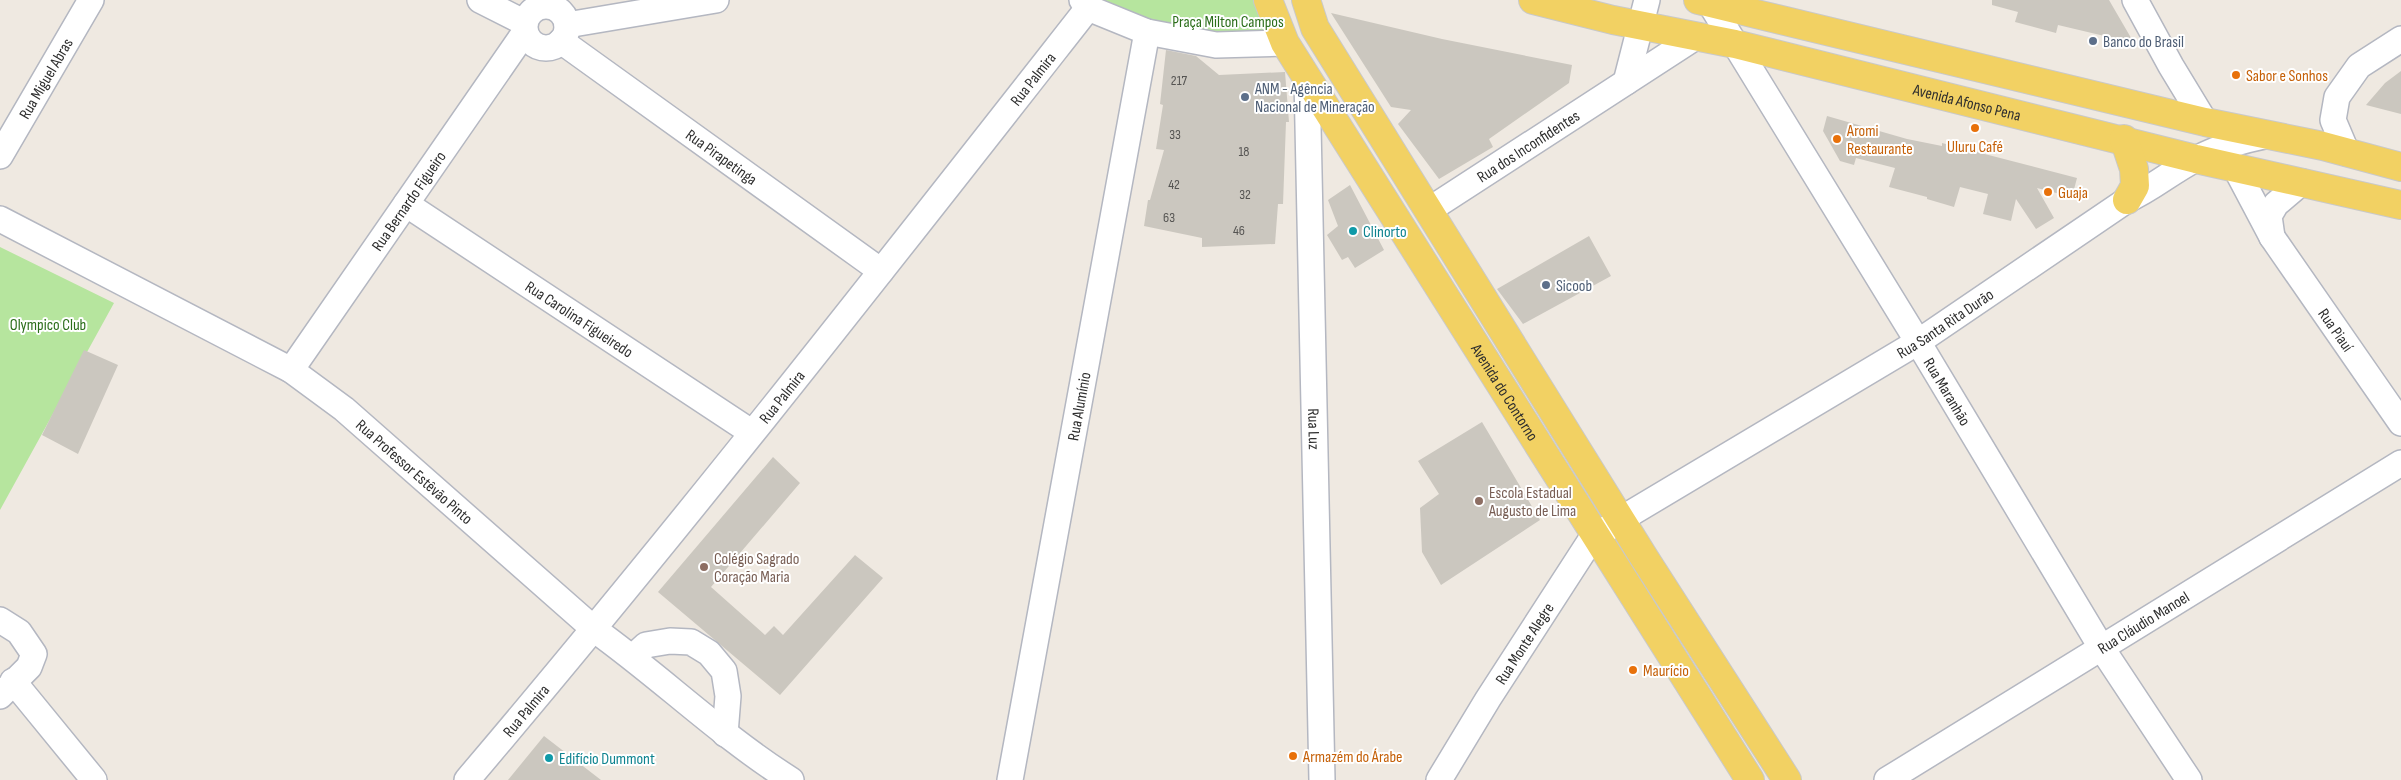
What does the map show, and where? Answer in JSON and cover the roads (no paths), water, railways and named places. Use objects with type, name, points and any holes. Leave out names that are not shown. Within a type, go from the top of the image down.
[{"type":"main road","name":"Avenida do Contorno","points":[[1268,0],[1285,43],[1307,79],[1750,780]]},
{"type":"main road","name":"Avenida do Contorno","points":[[1306,0],[1315,28],[1622,521],[1787,780]]},
{"type":"main road","name":"Avenida Afonso Pena","points":[[1533,0],[1644,12],[1696,36],[2124,139],[2196,159],[2401,205]]},
{"type":"main road","points":[[1705,1],[1754,5],[2206,122],[2401,167]]},
{"type":"main road","points":[[2124,139],[2134,169],[2135,186],[2127,200]]},
{"type":"street","name":"Rua Miguel Abras","points":[[0,156],[91,0]]},
{"type":"street","points":[[480,0],[525,28],[530,41],[543,48],[553,46],[560,18]]},
{"type":"street","points":[[525,28],[536,9],[560,18],[716,0]]},
{"type":"street","points":[[2135,0],[2171,66],[2206,122]]},
{"type":"street","name":"Rua Maranhão","points":[[1705,1],[1735,44],[1918,342],[2101,647],[2189,780]]},
{"type":"street","points":[[1085,4],[1147,32],[1216,45],[1285,43]]},
{"type":"street","name":"Rua Palmira","points":[[467,780],[595,630],[881,271],[1085,4]]},
{"type":"street","points":[[1626,82],[1644,12]]},
{"type":"street","name":"Rua Pirapetinga","points":[[560,18],[881,271]]},
{"type":"street","name":"Rua Bernardo Figueiro","points":[[291,370],[525,28]]},
{"type":"street","name":"Rua Alumínio","points":[[1010,780],[1147,32]]},
{"type":"street","name":"Rua dos Inconfidentes","points":[[1428,210],[1696,36]]},
{"type":"street","points":[[2347,153],[2333,120],[2337,97],[2359,66],[2401,39]]},
{"type":"street","name":"Rua Luz","points":[[1307,79],[1322,780]]},
{"type":"street","name":"Rua Santa Rita Durão","points":[[1622,521],[1633,512],[1918,342],[2127,200],[2146,192],[2196,159],[2230,144],[2269,135]]},
{"type":"street","name":"Rua Piauí","points":[[2235,167],[2272,237],[2401,422]]},
{"type":"street","points":[[2272,237],[2269,216],[2276,204],[2302,182]]},
{"type":"street","name":"Rua Carolina Figueiredo","points":[[406,204],[751,432]]},
{"type":"street","name":"Rua Professor Estêvão Pinto","points":[[0,219],[291,370],[344,409],[595,630],[633,657],[725,734],[758,759],[791,780]]},
{"type":"street","name":"Rua Cláudio Manoel","points":[[1887,780],[2401,463]]},
{"type":"street","points":[[1594,535],[1622,521]]},
{"type":"street","name":"Rua Monte Alegre","points":[[1439,780],[1488,699],[1594,535]]},
{"type":"street","points":[[0,620],[19,632],[34,654],[29,666],[6,688],[94,780]]},
{"type":"street","points":[[633,657],[646,645],[670,641],[692,642],[709,653],[724,671],[728,696],[725,734]]},
{"type":"place","name":"Banco do Brasil","points":[[2093,41]]},
{"type":"place","name":"Sabor e Sonhos","points":[[2236,75]]},
{"type":"place","name":"ANM - Agência Nacional de Mineração","points":[[1245,97]]},
{"type":"place","name":"Uluru Café","points":[[1975,128]]},
{"type":"place","name":"Aromi Restaurante","points":[[1837,139]]},
{"type":"place","name":"Guaja","points":[[2048,192]]},
{"type":"place","name":"Clinorto","points":[[1353,231]]},
{"type":"place","name":"Sicoob","points":[[1546,285]]},
{"type":"place","name":"Escola Estadual Augusto de Lima","points":[[1479,501]]},
{"type":"place","name":"Colégio Sagrado Coração Maria","points":[[704,567]]},
{"type":"place","name":"Maurício","points":[[1633,670]]},
{"type":"place","name":"Armazém do Árabe","points":[[1293,756]]},
{"type":"place","name":"Edifício Dummont","points":[[549,758]]},
{"type":"park label","name":"Praça Milton Campos","points":[[1228,21]]},
{"type":"park label","name":"Olympico Club","points":[[48,324]]}]
